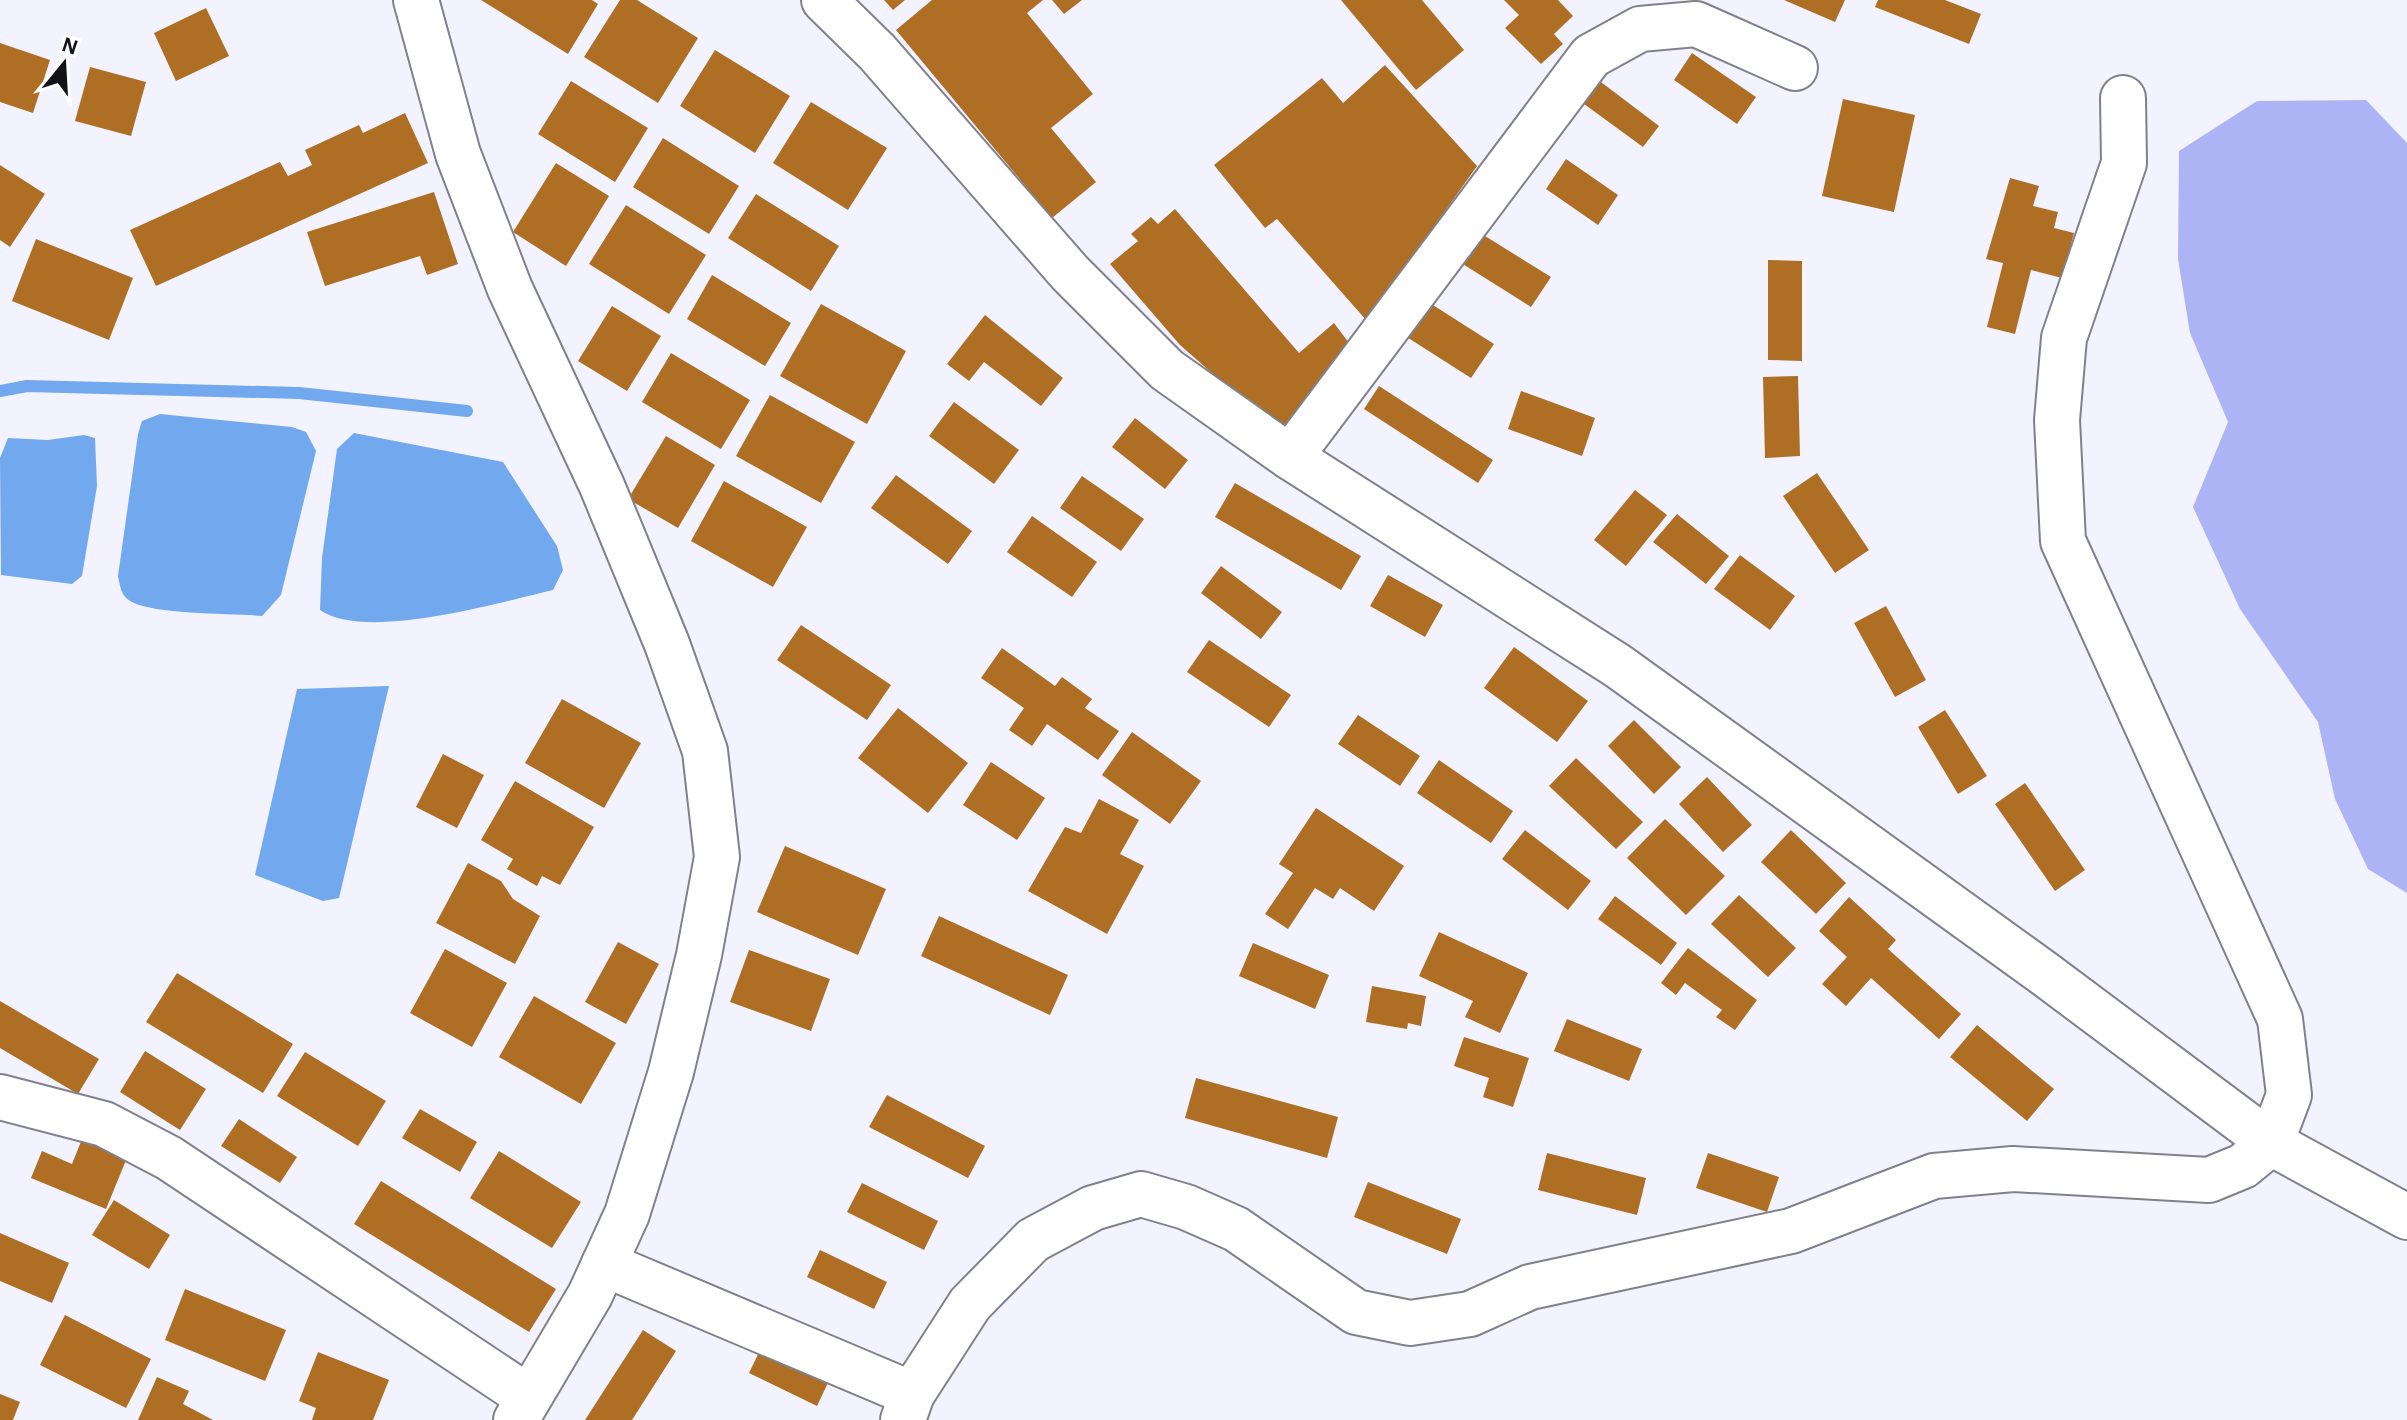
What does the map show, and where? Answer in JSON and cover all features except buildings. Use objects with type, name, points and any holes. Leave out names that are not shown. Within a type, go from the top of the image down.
[{"type":"street","points":[[0,1097],[104,1124],[169,1158],[522,1408],[590,1295],[627,1214],[671,1072],[699,955],[717,857],[705,751],[667,644],[608,500],[510,289],[463,167],[416,0]]},
{"type":"street","points":[[824,0],[877,52],[1070,273],[1167,370],[1290,457],[1618,666],[2045,974],[2271,1143],[2407,1217]]},
{"type":"street","points":[[1290,457],[1591,56],[1640,29],[1696,24],[1795,68]]},
{"type":"street","points":[[604,1264],[908,1407],[970,1304],[1033,1240],[1093,1208],[1141,1194],[1186,1207],[1236,1229],[1356,1312],[1410,1323],[1470,1314],[1530,1287],[1791,1231],[1934,1176],[2013,1169],[2209,1180],[2243,1166],[2271,1143],[2289,1095],[2280,1019],[2063,541],[2057,420],[2064,338],[2124,163],[2123,98]]},
{"type":"shaded area","points":[[2366,100],[2407,143],[2407,893],[2368,869],[2335,799],[2318,722],[2240,609],[2193,507],[2228,422],[2190,333],[2178,259],[2179,151],[2257,101]]},
{"type":"shaded area","points":[[160,414],[292,427],[306,432],[316,451],[281,595],[262,616],[158,609],[132,602],[123,594],[118,576],[138,434],[142,421]]},
{"type":"shaded area","points":[[354,433],[503,462],[557,546],[563,570],[553,590],[468,610],[400,621],[341,619],[320,610],[322,558],[337,449]]},
{"type":"shaded area","points":[[84,435],[95,438],[97,486],[82,576],[72,584],[1,575],[0,458],[8,438],[48,440]]},
{"type":"shaded area","points":[[389,686],[339,898],[323,901],[255,875],[297,689]]},
{"type":"waterway","points":[[0,391],[27,386],[299,393],[467,411]]}]
